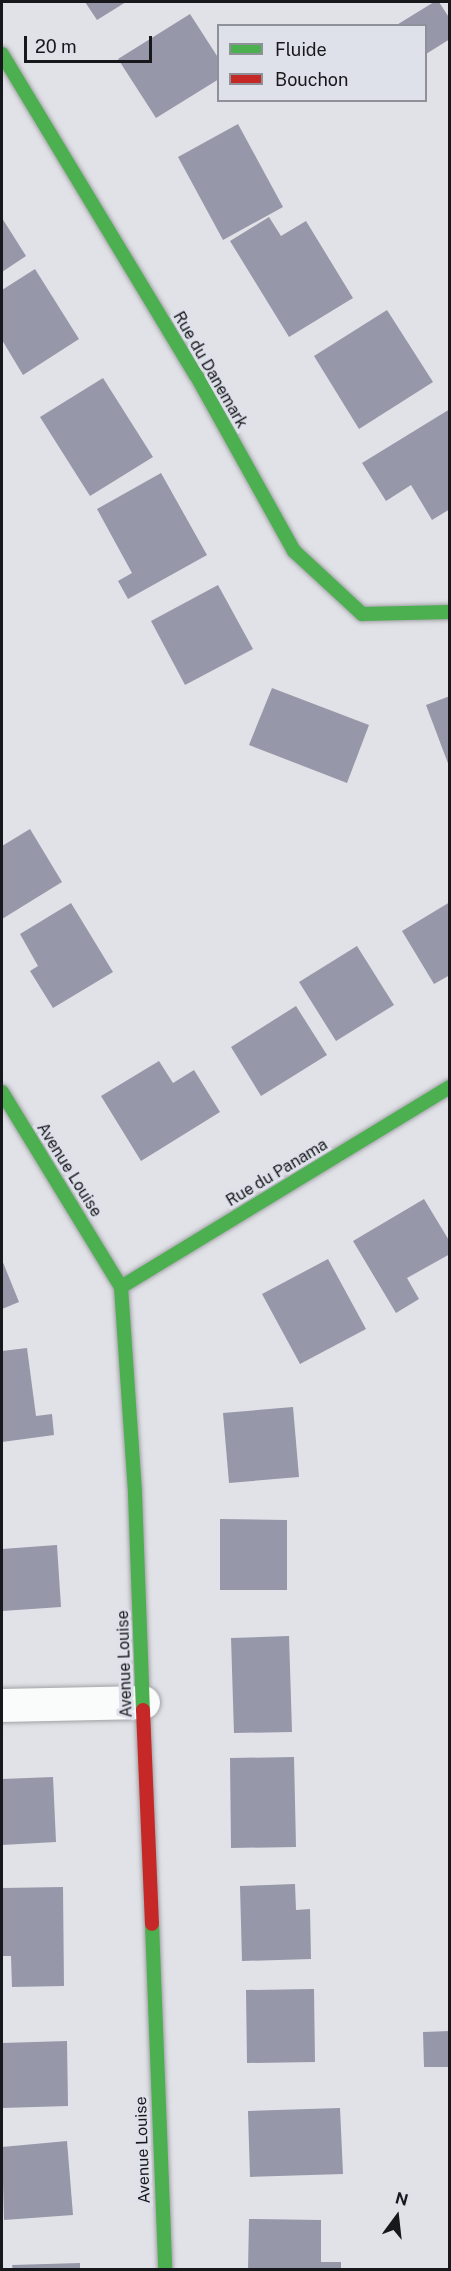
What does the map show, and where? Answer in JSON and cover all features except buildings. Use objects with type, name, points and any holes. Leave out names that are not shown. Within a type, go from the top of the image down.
[{"type":"street","name":"Rue du Danemark","points":[[2,54],[196,375],[294,551],[362,614],[450,612]]},
{"type":"street","name":"Rue du Panama","points":[[121,1287],[450,1087]]},
{"type":"street","name":"Avenue Louise","points":[[2,1092],[121,1287],[135,1494],[165,2270]]},
{"type":"street","points":[[2,1705],[143,1702]]},
{"type":"traffic: fast","points":[[2,54],[196,375],[294,551],[362,614],[450,612]]},
{"type":"traffic: fast","points":[[121,1287],[450,1087]]},
{"type":"traffic: fast","points":[[2,1092],[121,1287],[135,1494],[143,1710]]},
{"type":"traffic: fast","points":[[152,1924],[165,2270]]},
{"type":"traffic: jam","points":[[143,1710],[152,1924]]}]
